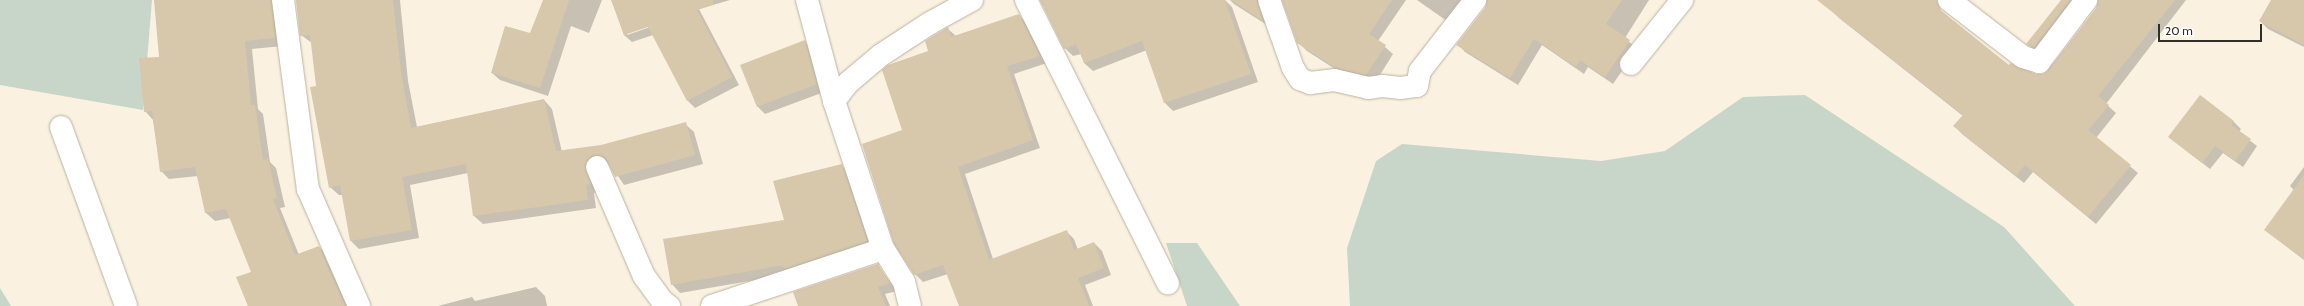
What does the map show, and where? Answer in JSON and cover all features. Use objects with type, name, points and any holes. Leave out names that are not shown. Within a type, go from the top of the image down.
[{"type":"street","points":[[283,0],[308,188],[359,306]]},
{"type":"street","points":[[807,0],[834,100],[883,249],[904,282],[910,306]]},
{"type":"street","points":[[834,100],[849,82],[881,55],[930,23],[972,0]]},
{"type":"street","points":[[1026,0],[1168,283]]},
{"type":"street","points":[[1268,0],[1293,68],[1300,79],[1310,83],[1334,80],[1368,88],[1382,86],[1400,88],[1417,86],[1420,71],[1475,0]]},
{"type":"street","points":[[1631,64],[1682,0]]},
{"type":"street","points":[[1949,0],[2023,57],[2039,62],[2086,0]]},
{"type":"street","points":[[62,127],[126,306]]},
{"type":"street","points":[[597,167],[644,276],[662,301],[669,306]]},
{"type":"street","points":[[712,306],[883,249]]},
{"type":"green space","points":[[0,0],[152,0],[143,110],[0,85]]},
{"type":"green space","points":[[1805,95],[2004,227],[2075,306],[1350,306],[1347,248],[1376,161],[1402,144],[1601,161],[1665,151],[1743,97]]},
{"type":"green space","points":[[1166,243],[1197,243],[1240,306],[1187,306]]},
{"type":"green space","points":[[0,288],[11,306],[0,306]]},
{"type":"building","points":[[154,0],[271,0],[275,38],[245,41],[251,105],[255,105],[263,160],[268,159],[277,198],[273,199],[295,255],[319,246],[345,306],[248,306],[236,277],[251,272],[226,209],[205,213],[195,167],[160,172],[152,111],[144,112],[139,58],[159,57]]},
{"type":"building","points":[[296,0],[393,0],[401,72],[411,128],[544,99],[556,151],[601,145],[686,122],[695,155],[615,177],[605,157],[592,155],[585,166],[591,184],[586,185],[588,200],[473,216],[466,164],[402,177],[412,230],[350,241],[340,185],[329,188],[310,87],[316,86],[310,35],[300,36]]},
{"type":"building","points":[[543,0],[569,0],[540,88],[491,73],[505,26],[530,33]]},
{"type":"building","points":[[611,0],[713,0],[713,5],[697,10],[732,77],[687,101],[648,27],[624,35]]},
{"type":"building","points":[[1040,0],[1225,0],[1251,74],[1164,103],[1142,41],[1084,63],[1076,44],[1064,49]]},
{"type":"building","points":[[1231,0],[1257,0],[1263,21]]},
{"type":"building","points":[[1282,0],[1392,0],[1369,34],[1386,45],[1366,75],[1336,68],[1297,43]]},
{"type":"building","points":[[1487,0],[1622,0],[1606,24],[1630,40],[1605,77],[1580,60],[1576,67],[1534,39],[1510,78],[1456,45],[1485,8]]},
{"type":"building","points":[[1817,0],[1937,0],[1941,11],[2009,65],[2010,63],[2036,74],[2043,74],[2049,70],[2096,8],[2098,0],[2175,0],[2098,96],[2109,105],[2088,130],[2131,165],[2088,217],[2025,165],[2016,176],[1953,126],[1963,115]]},
{"type":"building","points":[[2061,0],[2070,0],[2034,47],[2026,44]]},
{"type":"building","points":[[2271,0],[2304,0],[2304,45],[2259,21]]},
{"type":"building","points":[[1019,14],[1040,56],[1007,66],[1033,140],[958,167],[989,260],[1067,230],[1074,250],[1094,242],[1104,268],[1078,278],[1089,306],[959,306],[943,265],[914,275],[894,244],[862,144],[902,130],[882,70],[888,65],[928,51],[925,41],[948,27],[951,37]]},
{"type":"building","points":[[805,40],[817,84],[757,107],[740,65]]},
{"type":"building","points":[[2200,95],[2234,121],[2231,125],[2251,139],[2235,161],[2215,146],[2202,163],[2168,137]]},
{"type":"building","points":[[842,164],[867,241],[784,269],[783,265],[671,285],[663,239],[784,220],[773,181]]},
{"type":"building","points":[[2304,175],[2304,259],[2264,230]]},
{"type":"building","points":[[878,264],[890,283],[878,287],[886,306],[798,306],[793,292]]}]
